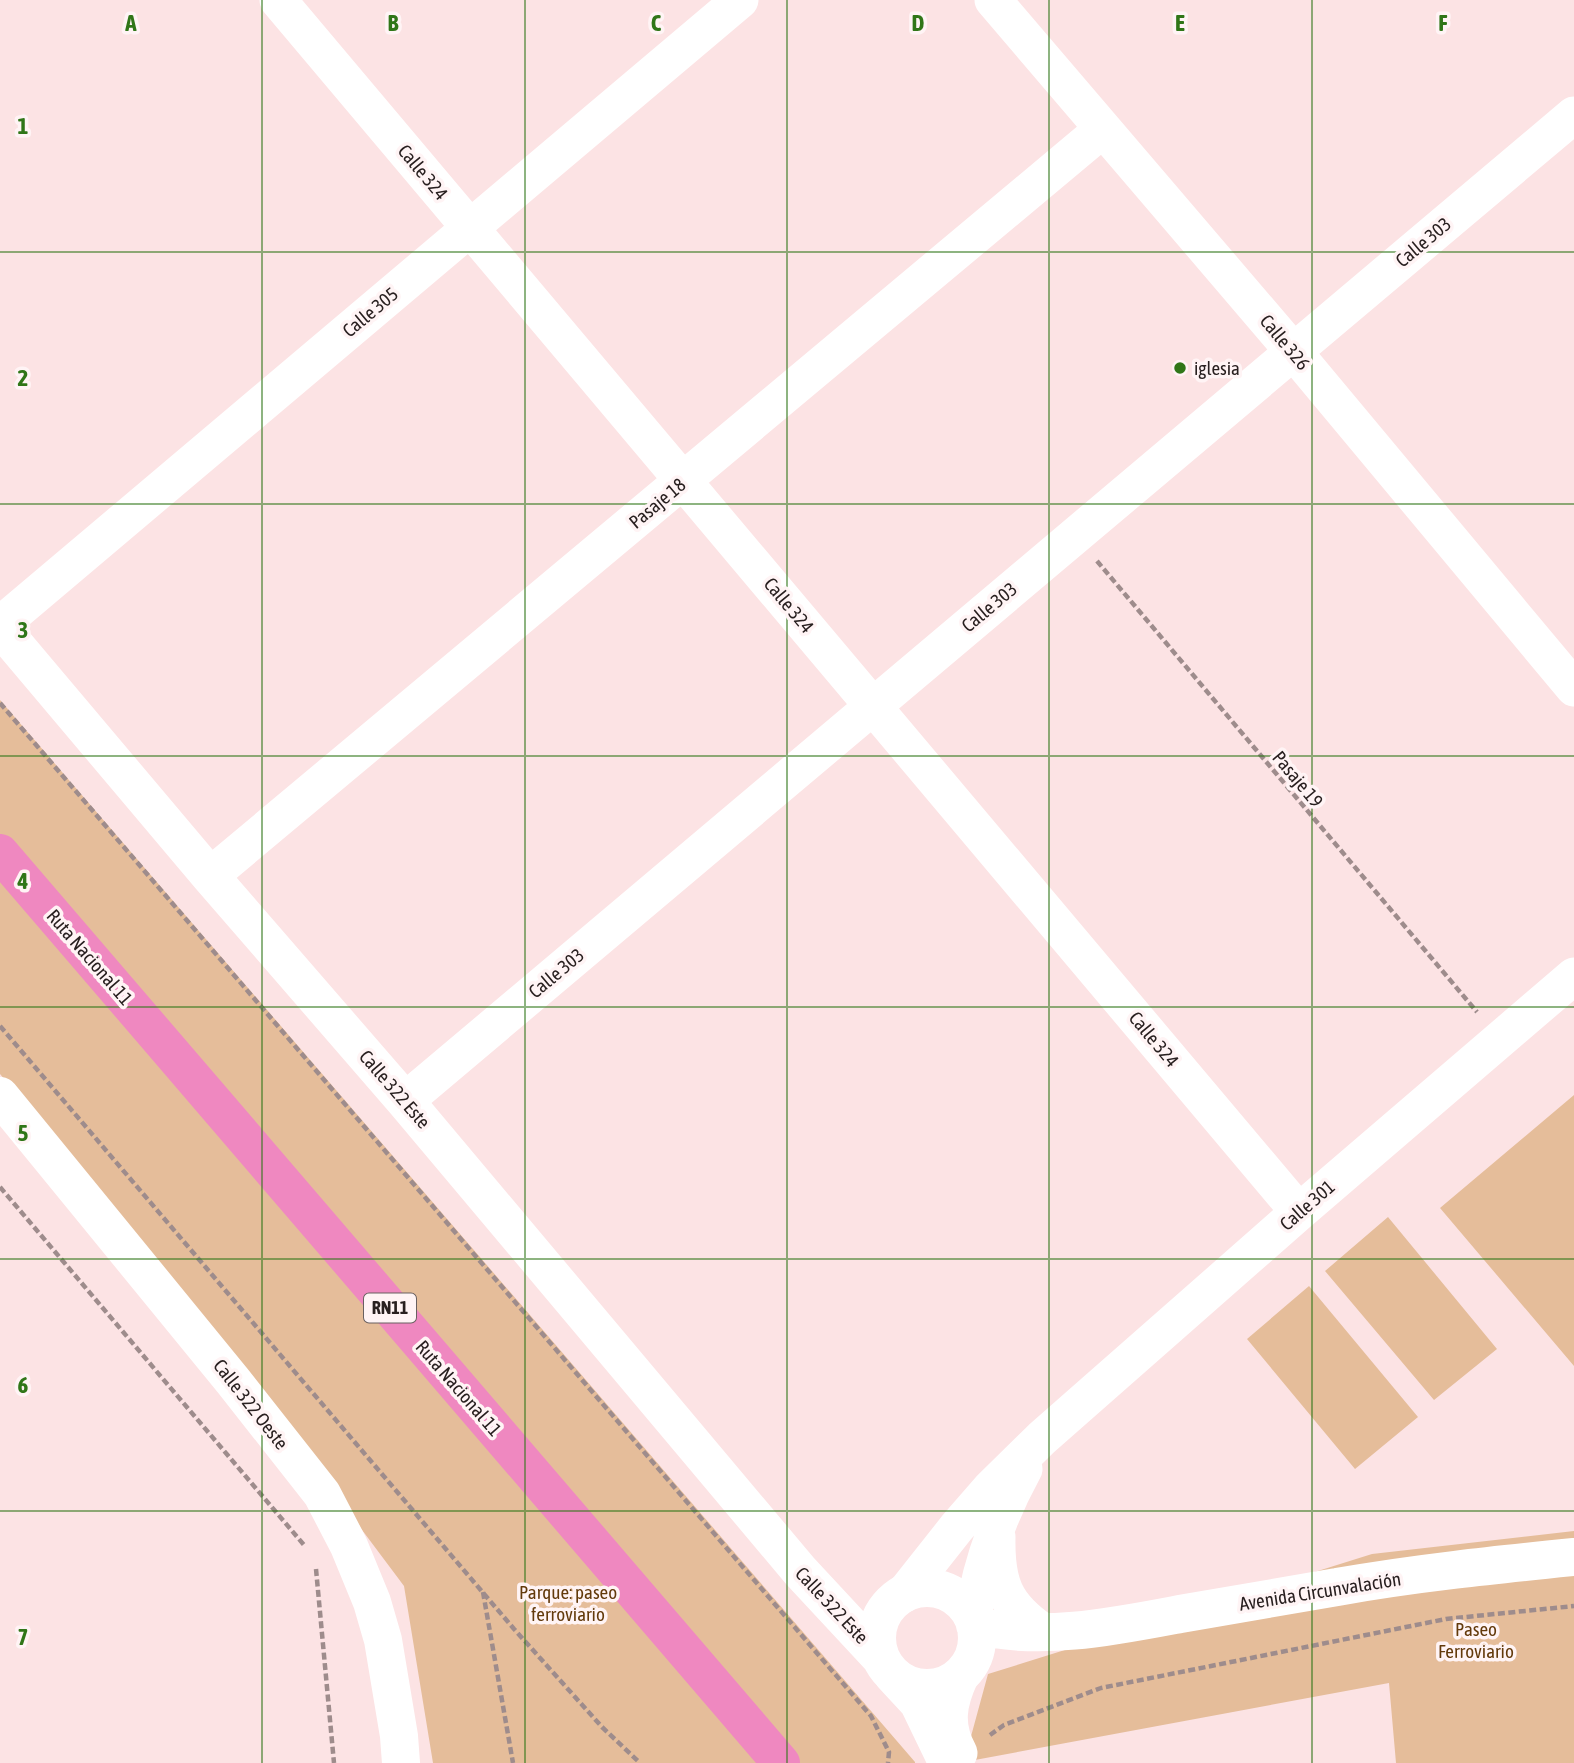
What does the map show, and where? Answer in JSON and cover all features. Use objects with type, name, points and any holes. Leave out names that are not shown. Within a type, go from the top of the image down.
[{"type":"highway","name":"Ruta Nacional 11","points":[[0,853],[781,1763]]},
{"type":"street","name":"Calle 305","points":[[0,626],[740,0]]},
{"type":"street","name":"Calle 326","points":[[993,0],[1293,351],[1574,688]]},
{"type":"street","name":"Calle 324","points":[[282,2],[1299,1212]]},
{"type":"street","name":"Calle 303","points":[[405,1101],[1574,115]]},
{"type":"street","name":"Pasaje 18","points":[[210,876],[1103,129]]},
{"type":"street","name":"Calle 322 Este","points":[[0,626],[786,1554],[886,1666]]},
{"type":"street","name":"Calle 301","points":[[899,1597],[991,1488],[1042,1438],[1299,1212],[1574,976]]},
{"type":"street","name":"Calle 322 Oeste","points":[[0,1096],[322,1494],[349,1546],[372,1602],[383,1640],[400,1736],[401,1763]]},
{"type":"street","name":"Calle 301","points":[[974,1621],[977,1585],[997,1527],[1014,1487],[1042,1438]]},
{"type":"street","points":[[997,1527],[996,1563],[1006,1594],[1021,1616],[1054,1631]]},
{"type":"street","name":"Calle 322 Este","points":[[786,1554],[857,1595],[899,1597]]},
{"type":"street","name":"Avenida Circunvalación","points":[[974,1621],[991,1629],[1054,1631],[1117,1626],[1368,1582],[1574,1557]]},
{"type":"street","points":[[920,1589],[936,1589],[951,1594],[964,1604],[974,1621],[977,1639],[965,1671],[950,1698],[949,1717],[957,1761],[918,1703],[886,1666],[876,1641],[884,1612],[899,1597],[920,1589]]},
{"type":"street","name":"Avenida Circunvalación","points":[[886,1666],[904,1684],[933,1689],[947,1685],[965,1671],[1019,1645],[1054,1631]]},
{"type":"path","name":"Pasaje 19","points":[[1075,535],[1500,1040]]},
{"type":"path","points":[[0,703],[871,1716],[889,1752],[888,1763]]},
{"type":"path","points":[[0,1026],[483,1591],[602,1727],[640,1763]]},
{"type":"path","points":[[0,1188],[307,1551]]},
{"type":"path","points":[[311,1559],[315,1567],[334,1763]]},
{"type":"path","points":[[483,1591],[513,1763]]},
{"type":"path","points":[[957,1761],[1004,1725],[1101,1688],[1446,1619],[1574,1606]]},
{"type":"green space","name":"Parque: paseo ferroviario","points":[[0,700],[915,1763],[433,1763],[404,1586],[210,1327],[0,1074]]},
{"type":"green space","points":[[1574,1095],[1574,1366],[1440,1208]]},
{"type":"green space","points":[[1388,1217],[1497,1349],[1434,1400],[1325,1271]]},
{"type":"green space","points":[[1309,1286],[1418,1417],[1355,1469],[1247,1339]]},
{"type":"green space","name":"Paseo Ferroviario","points":[[1574,1531],[1574,1763],[1396,1763],[1389,1683],[964,1762],[988,1674],[1372,1554]]},
{"type":"place","name":"iglesia","points":[[1180,368]]}]
